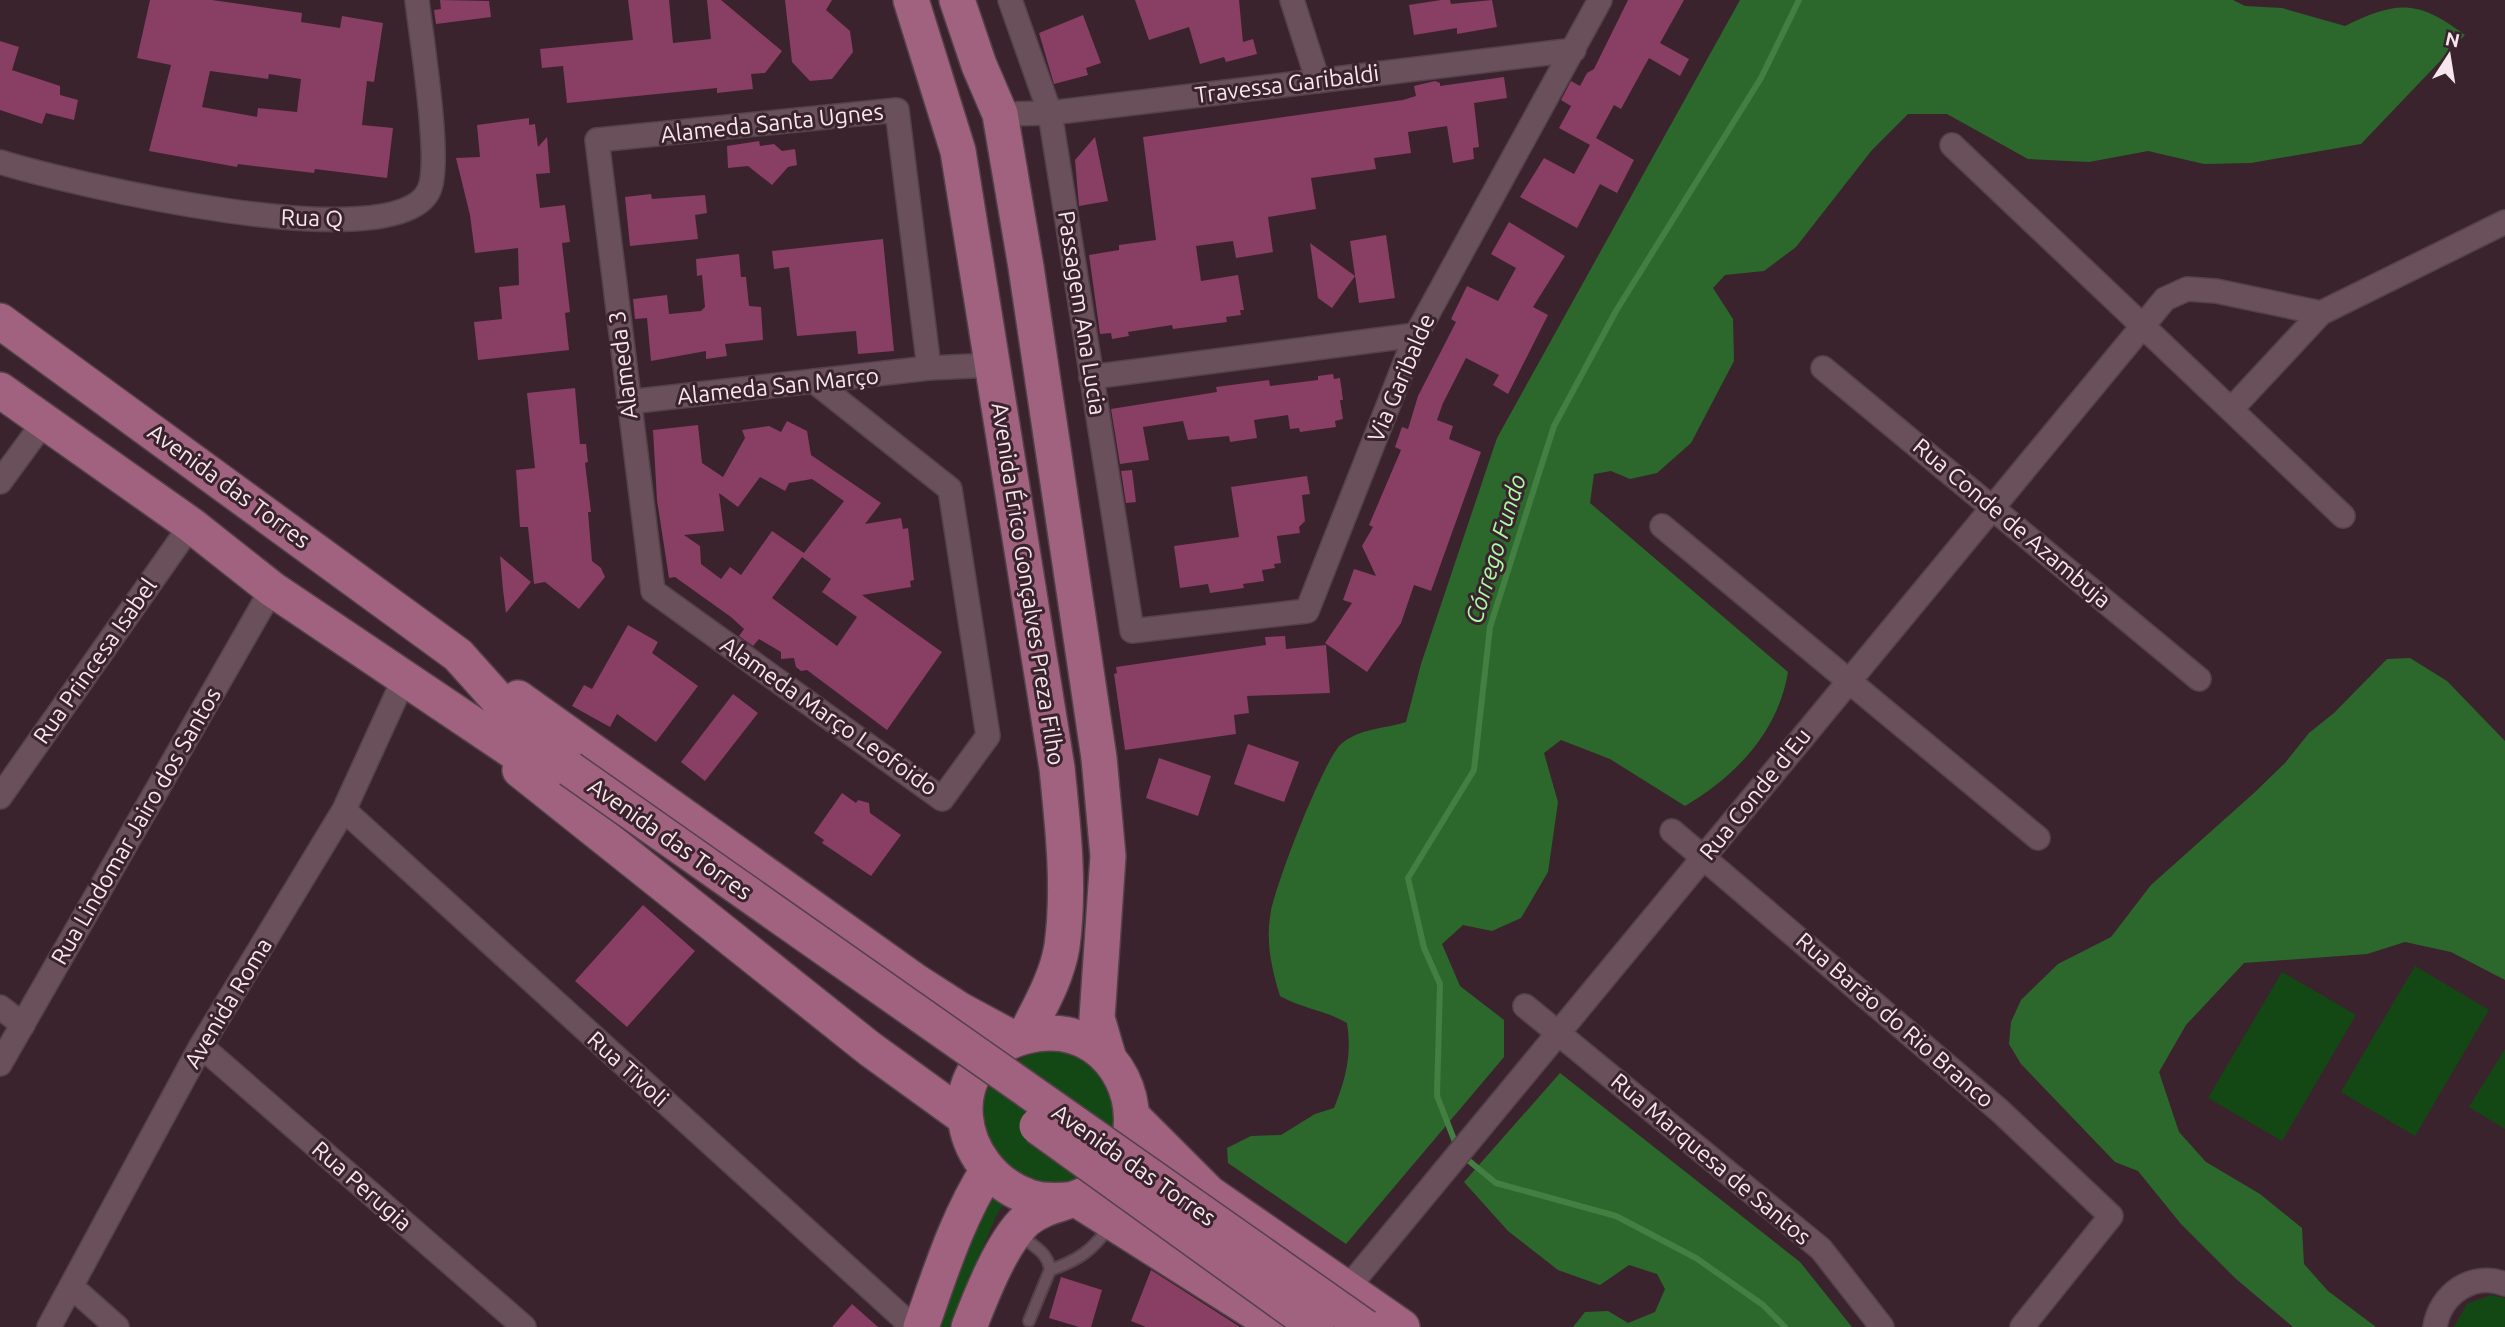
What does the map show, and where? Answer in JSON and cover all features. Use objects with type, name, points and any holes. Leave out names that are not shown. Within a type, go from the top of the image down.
[{"type":"main road","name":"Avenida Érico Gonçalves Preza Filho","points":[[911,0],[958,151],[1057,768],[1064,843],[1061,948],[1049,987],[1019,1038]]},
{"type":"main road","name":"Avenida Érico Gonçalves Preza Filho","points":[[957,0],[979,65],[1000,114],[1028,281],[1099,758],[1108,856],[1097,1018],[1109,1059]]},
{"type":"main road","name":"Avenida das Torres","points":[[0,321],[458,655],[565,775],[1316,1327]]},
{"type":"main road","points":[[39,419],[10,390],[5,377],[7,365],[17,358],[31,356],[43,360],[161,447],[232,488]]},
{"type":"main road","name":"Avenida das Torres","points":[[0,390],[191,525],[272,589],[416,687],[565,775],[1365,1327]]},
{"type":"main road","points":[[458,655],[915,981],[960,1010],[1019,1038]]},
{"type":"main road","points":[[416,687],[870,1049],[974,1143],[1010,1188],[1031,1198],[1053,1201],[1076,1199],[1269,1324]]},
{"type":"main road","points":[[921,1327],[952,1241],[975,1189],[974,1143],[966,1092],[975,1069],[992,1051],[1019,1038],[1045,1032],[1065,1034],[1094,1046],[1109,1059],[1123,1079],[1130,1106],[1131,1138],[1124,1158],[1112,1175],[1095,1190],[1038,1212],[1016,1232],[969,1327]]},
{"type":"main road","points":[[1130,1106],[1209,1193],[1402,1327]]},
{"type":"street","name":"Rua Q","points":[[0,162],[75,181],[275,217],[339,221],[374,219],[410,210],[429,190],[433,149],[418,0]]},
{"type":"street","name":"Passagem Ana Lucia","points":[[1010,0],[1050,113],[1132,631]]},
{"type":"street","points":[[1292,0],[1318,80]]},
{"type":"street","name":"Via Garibalde","points":[[1132,631],[1307,611],[1416,335],[1600,0]]},
{"type":"street","name":"Travessa Garibaldi","points":[[1000,114],[1050,113],[1574,50]]},
{"type":"street","name":"Alameda Santa Ugnes","points":[[597,140],[897,110],[929,368]]},
{"type":"street","name":"Alameda 3","points":[[597,140],[653,591]]},
{"type":"street","points":[[1952,145],[2343,516]]},
{"type":"street","points":[[2239,401],[2320,313],[2505,222]]},
{"type":"street","name":"Rua Conde d'Eu","points":[[1346,1290],[1992,505],[2165,299],[2187,289],[2216,291],[2320,313]]},
{"type":"street","points":[[1091,377],[1416,335]]},
{"type":"street","name":"Alameda San Março","points":[[628,402],[929,368],[994,365]]},
{"type":"street","name":"Rua Conde de Azambuja","points":[[1823,368],[1992,505],[2199,680]]},
{"type":"street","name":"Alameda Março Leofoido","points":[[653,591],[942,799],[988,736],[950,489],[816,382]]},
{"type":"street","points":[[0,482],[39,419]]},
{"type":"street","name":"Rua Princesa Isabel","points":[[0,797],[191,525]]},
{"type":"street","points":[[1662,526],[2038,838]]},
{"type":"street","name":"Rua Lindomar Jairo dos Santos","points":[[0,1064],[272,589]]},
{"type":"street","name":"Avenida Roma","points":[[49,1327],[73,1288],[201,1046],[416,687]]},
{"type":"street","name":"Rua Tivoli","points":[[344,810],[913,1327]]},
{"type":"street","name":"Rua Barão do Rio Branco","points":[[1672,831],[2000,1111],[2111,1216],[2022,1327]]},
{"type":"street","name":"Rua Marquesa de Santos","points":[[1525,1006],[1821,1249],[1882,1327]]},
{"type":"street","points":[[0,1007],[23,1025]]},
{"type":"street","name":"Rua Perugia","points":[[201,1046],[524,1327]]},
{"type":"street","points":[[2435,1327],[2443,1304],[2454,1292],[2467,1284],[2501,1277]]},
{"type":"street","points":[[73,1288],[117,1327]]},
{"type":"lane","points":[[1050,1270],[1074,1262],[1088,1252],[1113,1222]]},
{"type":"lane","points":[[1016,1232],[1043,1252],[1050,1270],[1029,1321]]},
{"type":"green space","points":[[1740,0],[2233,0],[2245,6],[2282,8],[2345,26],[2380,12],[2407,8],[2434,15],[2465,35],[2361,144],[2251,163],[2204,164],[2148,151],[2089,162],[2028,159],[1947,114],[1908,114],[1872,150],[1796,247],[1764,271],[1725,275],[1713,288],[1733,319],[1734,361],[1691,443],[1657,473],[1630,479],[1611,471],[1594,474],[1590,503],[1788,672],[1783,694],[1775,714],[1752,750],[1721,781],[1685,806],[1610,759],[1561,740],[1544,753],[1558,802],[1548,872],[1521,918],[1492,931],[1463,925],[1442,944],[1460,986],[1504,1020],[1504,1057],[1346,1244],[1228,1163],[1227,1148],[1251,1136],[1281,1135],[1315,1114],[1334,1108],[1347,1066],[1347,1023],[1280,996],[1269,947],[1273,903],[1311,799],[1341,744],[1364,732],[1406,722],[1421,664],[1497,438]]},
{"type":"green space","points":[[2410,658],[2447,681],[2505,741],[2505,980],[2451,952],[2405,942],[2367,954],[2244,963],[2186,1025],[2159,1072],[2179,1132],[2206,1162],[2260,1194],[2302,1228],[2304,1264],[2328,1291],[2376,1327],[2293,1327],[2235,1278],[2181,1224],[2138,1171],[2115,1162],[2021,1064],[2009,1044],[2011,1022],[2021,1000],[2058,964],[2111,937],[2151,885],[2254,793],[2285,763],[2309,733],[2334,713],[2387,659]]},
{"type":"green space","points":[[2415,966],[2489,1010],[2415,1136],[2341,1092]]},
{"type":"green space","points":[[2282,972],[2356,1015],[2282,1141],[2208,1098]]},
{"type":"green space","points":[[1055,1049],[1094,1061],[1124,1121],[1085,1183],[1040,1189],[991,1153],[985,1132],[984,1099],[999,1074],[1011,1065],[1024,1057]]},
{"type":"green space","points":[[2505,1049],[2505,1129],[2469,1107]]},
{"type":"green space","points":[[1560,1073],[1800,1262],[1852,1327],[1573,1327],[1585,1312],[1608,1311],[1628,1323],[1655,1312],[1665,1289],[1657,1274],[1629,1265],[1600,1285],[1558,1270],[1508,1231],[1464,1182]]},
{"type":"green space","points":[[984,1184],[1010,1202],[1003,1205],[997,1214],[949,1327],[929,1327]]},
{"type":"green space","points":[[2491,1295],[2505,1298],[2505,1327],[2454,1327],[2467,1304]]},
{"type":"building","points":[[150,0],[212,0],[302,13],[301,22],[340,28],[342,16],[383,23],[374,82],[367,81],[362,125],[393,128],[387,178],[315,169],[314,173],[238,164],[237,167],[149,151],[171,65],[137,58]],"holes":[[[210,71],[268,79],[269,74],[301,79],[297,112],[258,108],[257,117],[202,107]]]},
{"type":"building","points":[[440,0],[489,1],[491,17],[436,24],[434,10],[441,9]]},
{"type":"building","points":[[628,0],[669,0],[673,43],[711,39],[707,0],[721,0],[782,51],[765,73],[751,74],[753,89],[717,93],[717,88],[567,103],[563,66],[542,68],[540,49],[633,40]]},
{"type":"building","points":[[785,0],[832,0],[826,10],[850,31],[853,52],[832,79],[810,81],[792,62]]},
{"type":"building","points":[[1135,0],[1239,0],[1243,42],[1253,39],[1257,54],[1226,62],[1224,57],[1200,64],[1189,27],[1149,40]]},
{"type":"building","points":[[1450,0],[1451,4],[1492,0],[1497,27],[1457,34],[1457,28],[1414,35],[1409,5]]},
{"type":"building","points":[[1628,0],[1684,0],[1660,43],[1689,59],[1680,76],[1649,58],[1621,109],[1614,105],[1596,138],[1634,160],[1617,193],[1600,184],[1577,228],[1520,197],[1544,158],[1574,174],[1590,145],[1559,128],[1571,106],[1561,100],[1571,81],[1580,86],[1587,73],[1594,69]]},
{"type":"building","points":[[1083,15],[1101,63],[1086,68],[1088,75],[1054,84],[1039,33]]},
{"type":"building","points":[[0,41],[19,47],[12,70],[60,86],[60,95],[78,100],[74,120],[46,113],[42,124],[0,110]]},
{"type":"building","points":[[1504,77],[1507,98],[1474,103],[1479,147],[1473,148],[1474,159],[1453,163],[1447,126],[1408,132],[1411,153],[1374,158],[1376,169],[1311,178],[1316,209],[1268,217],[1273,252],[1236,258],[1233,241],[1196,246],[1201,281],[1238,275],[1244,310],[1240,310],[1241,315],[1226,317],[1227,322],[1173,329],[1172,325],[1128,332],[1129,336],[1112,339],[1111,333],[1100,334],[1089,255],[1119,250],[1119,245],[1156,240],[1143,137],[1403,100],[1416,96],[1414,86],[1435,81],[1440,83],[1440,86]]},
{"type":"building","points":[[529,118],[529,125],[535,124],[538,147],[547,137],[550,173],[536,174],[540,208],[565,205],[570,242],[562,243],[570,312],[565,313],[569,350],[478,360],[474,322],[502,319],[499,287],[519,285],[518,248],[475,253],[470,215],[456,158],[480,157],[477,125]]},
{"type":"building","points":[[1095,137],[1108,201],[1079,206],[1075,160]]},
{"type":"building","points":[[759,141],[760,146],[774,144],[782,151],[795,149],[797,165],[788,167],[772,185],[748,166],[728,168],[727,146]]},
{"type":"building","points":[[651,194],[652,199],[705,195],[707,213],[695,215],[698,239],[630,246],[625,197]]},
{"type":"building","points":[[1509,222],[1565,256],[1533,307],[1548,315],[1508,394],[1493,385],[1499,375],[1466,358],[1443,403],[1437,420],[1453,426],[1449,439],[1481,452],[1431,591],[1414,585],[1401,623],[1367,672],[1325,643],[1352,603],[1343,600],[1354,569],[1376,576],[1362,546],[1373,527],[1369,525],[1401,450],[1395,447],[1402,427],[1408,429],[1418,396],[1456,322],[1451,319],[1467,286],[1498,301],[1516,268],[1491,254]]},
{"type":"building","points":[[1386,235],[1395,298],[1359,303],[1350,241]]},
{"type":"building","points":[[883,239],[894,351],[858,354],[856,331],[797,336],[789,267],[774,269],[772,251]]},
{"type":"building","points":[[1310,243],[1355,276],[1332,308],[1318,298]]},
{"type":"building","points":[[739,254],[741,277],[746,277],[749,306],[761,307],[763,340],[725,344],[727,356],[706,359],[706,351],[651,361],[647,318],[635,319],[633,299],[667,295],[669,314],[701,311],[705,307],[702,275],[697,276],[696,259]]},
{"type":"building","points":[[1333,374],[1334,379],[1340,378],[1343,400],[1340,400],[1343,419],[1335,421],[1336,427],[1300,432],[1299,428],[1290,429],[1288,415],[1254,420],[1257,438],[1230,442],[1229,436],[1188,440],[1183,421],[1143,427],[1149,460],[1120,464],[1111,409],[1217,392],[1216,387],[1269,380],[1270,386],[1318,380],[1318,376]]},
{"type":"building","points":[[575,388],[580,444],[586,444],[588,462],[585,463],[591,512],[588,512],[592,561],[601,568],[605,577],[579,609],[545,582],[534,584],[528,527],[520,527],[516,470],[535,468],[527,393]]},
{"type":"building","points":[[787,421],[807,431],[811,455],[881,503],[865,524],[901,518],[903,529],[908,528],[914,580],[910,581],[911,587],[862,595],[942,652],[887,730],[807,670],[801,671],[796,667],[794,658],[781,659],[781,652],[759,639],[753,646],[739,636],[744,629],[731,617],[675,577],[669,578],[657,500],[653,430],[698,425],[702,463],[723,477],[745,438],[742,430],[769,426],[781,432]],"holes":[[[760,477],[785,491],[789,483],[812,479],[844,501],[804,553],[772,531],[741,575],[730,567],[721,579],[701,564],[700,546],[684,535],[724,531],[719,493],[738,507]],[[802,557],[831,579],[822,592],[857,617],[837,646],[772,598]]]},
{"type":"building","points":[[1132,470],[1136,502],[1126,503],[1121,471]]},
{"type":"building","points":[[1307,476],[1310,494],[1302,495],[1305,521],[1299,527],[1300,533],[1277,536],[1281,563],[1274,564],[1275,568],[1262,570],[1264,581],[1243,584],[1244,588],[1210,593],[1208,584],[1180,588],[1174,546],[1239,537],[1231,487]]},
{"type":"building","points":[[500,556],[531,582],[506,613],[503,590]]},
{"type":"building","points":[[628,625],[658,642],[652,653],[698,686],[656,742],[617,714],[610,727],[572,706],[584,685],[592,689]]},
{"type":"building","points":[[1285,636],[1286,649],[1326,645],[1330,693],[1247,696],[1249,713],[1234,715],[1236,734],[1125,750],[1114,674],[1117,673],[1116,667],[1266,645],[1265,637]]},
{"type":"building","points":[[733,694],[758,713],[705,781],[681,762]]},
{"type":"building","points":[[1248,744],[1299,762],[1284,802],[1234,784]]},
{"type":"building","points":[[1159,758],[1211,776],[1198,816],[1146,798]]},
{"type":"building","points":[[842,793],[856,803],[858,800],[869,803],[870,813],[901,835],[871,876],[822,843],[824,840],[814,833]]},
{"type":"building","points":[[643,905],[695,951],[627,1027],[575,981]]},
{"type":"building","points":[[1151,1270],[1240,1327],[1146,1327],[1131,1321]]},
{"type":"building","points":[[1061,1277],[1102,1290],[1091,1327],[1079,1327],[1049,1318]]},
{"type":"building","points":[[852,1304],[878,1327],[832,1327]]},
{"type":"waterway","name":"Córrego Fundo","points":[[1457,1147],[1437,1096],[1440,984],[1424,948],[1408,878],[1474,770],[1490,627],[1554,426],[1616,311],[1761,78],[1799,0]]},
{"type":"waterway","name":"Córrego Fundo","points":[[1463,1156],[1496,1183],[1616,1216],[1696,1258],[1763,1305],[1785,1327]]}]
